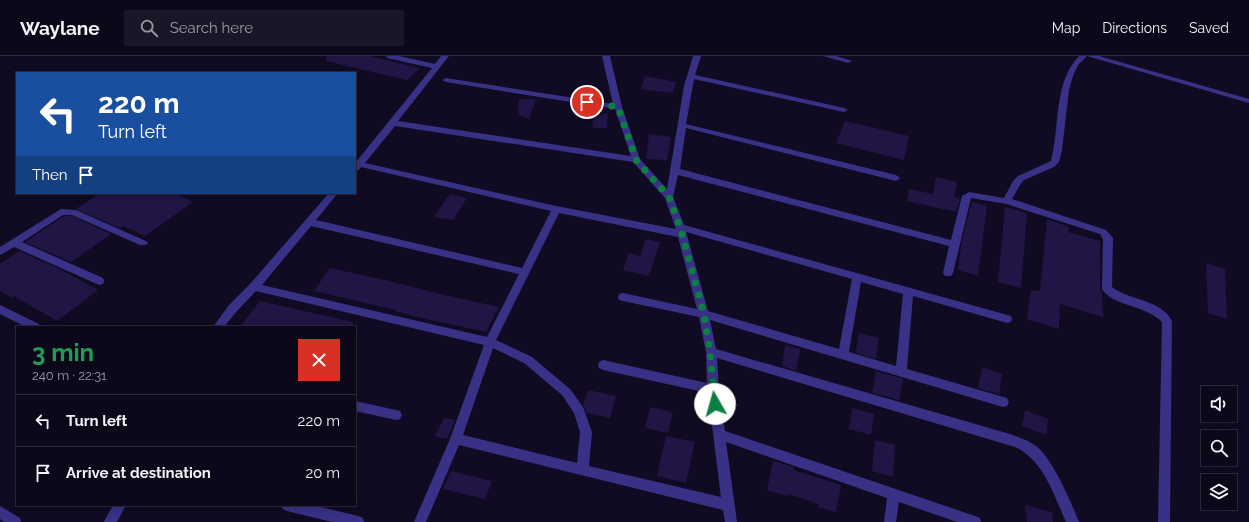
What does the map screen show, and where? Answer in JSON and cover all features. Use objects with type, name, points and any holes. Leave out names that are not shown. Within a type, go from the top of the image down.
[{"type":"street","points":[[390,56],[437,67]]},
{"type":"street","points":[[445,56],[357,167],[556,209],[681,231],[856,276],[1007,319]]},
{"type":"street","points":[[606,56],[618,107],[636,160],[669,197],[681,231],[704,314],[731,522]]},
{"type":"street","points":[[669,197],[675,171],[690,76],[697,56]]},
{"type":"street","points":[[827,56],[848,60]]},
{"type":"street","points":[[1007,201],[1018,181],[1024,176],[1049,167],[1055,162],[1067,84],[1074,66],[1083,56]]},
{"type":"street","points":[[1091,56],[1249,100]]},
{"type":"street","points":[[690,76],[844,110]]},
{"type":"street","points":[[446,80],[618,107]]},
{"type":"street","points":[[393,123],[636,160]]},
{"type":"street","points":[[682,125],[896,178]]},
{"type":"street","points":[[675,171],[954,244]]},
{"type":"street","points":[[219,326],[333,194]]},
{"type":"street","points":[[948,274],[965,198],[973,195],[1007,201],[1103,232],[1108,238],[1108,289],[1113,295],[1122,300],[1153,308],[1161,313],[1167,321],[1164,522]]},
{"type":"street","points":[[420,522],[456,439],[490,342],[556,209]]},
{"type":"street","points":[[0,252],[61,212],[73,212],[143,243]]},
{"type":"street","points":[[309,222],[525,272]]},
{"type":"street","points":[[14,243],[99,281]]},
{"type":"street","points":[[843,355],[856,276]]},
{"type":"street","points":[[254,287],[490,342],[528,360],[566,392],[579,411],[586,432],[583,469]]},
{"type":"street","points":[[900,372],[908,291]]},
{"type":"street","points":[[623,296],[704,314],[1003,402]]},
{"type":"street","points":[[0,309],[33,326]]},
{"type":"street","points":[[710,352],[1010,439],[1022,444],[1033,450],[1041,459],[1073,522]]},
{"type":"street","points":[[602,365],[713,389]]},
{"type":"street","points":[[356,406],[396,415]]},
{"type":"street","points":[[720,435],[975,522]]},
{"type":"street","points":[[456,439],[729,505]]},
{"type":"street","points":[[890,522],[894,494]]},
{"type":"street","points":[[110,522],[119,506]]},
{"type":"street","points":[[291,506],[358,522]]},
{"type":"street","points":[[0,512],[15,522]]},
{"type":"building","points":[[327,56],[369,56],[420,68],[407,80],[326,61]]},
{"type":"building","points":[[645,76],[676,82],[673,93],[641,89]]},
{"type":"building","points":[[519,99],[536,99],[529,119],[518,115]]},
{"type":"building","points":[[608,113],[607,128],[593,128],[592,115]]},
{"type":"building","points":[[845,121],[909,136],[904,160],[836,143]]},
{"type":"building","points":[[649,134],[671,137],[667,160],[646,159]]},
{"type":"building","points":[[936,177],[957,182],[954,197],[960,199],[956,212],[907,201],[909,189],[933,194]]},
{"type":"building","points":[[98,194],[177,194],[193,202],[145,236],[123,226],[120,228],[76,209]]},
{"type":"building","points":[[450,194],[467,198],[453,220],[434,217]]},
{"type":"building","points":[[972,202],[987,206],[978,276],[958,270],[962,240]]},
{"type":"building","points":[[1005,207],[1027,213],[1021,288],[998,282]]},
{"type":"building","points":[[64,216],[72,216],[111,234],[71,262],[25,242]]},
{"type":"building","points":[[1047,219],[1069,227],[1068,232],[1100,241],[1100,289],[1102,292],[1103,317],[1060,304],[1059,329],[1027,319],[1031,290],[1040,291]]},
{"type":"building","points":[[646,239],[660,242],[649,276],[623,270],[629,253],[640,256]]},
{"type":"building","points":[[19,251],[62,270],[98,290],[57,321],[14,296],[12,298],[0,291],[0,264]]},
{"type":"building","points":[[1206,263],[1225,269],[1227,319],[1208,313]]},
{"type":"building","points":[[330,268],[499,307],[486,332],[413,316],[395,311],[396,310],[314,291]]},
{"type":"building","points":[[260,301],[353,322],[353,326],[241,326]]},
{"type":"building","points":[[859,333],[879,338],[876,359],[856,353]]},
{"type":"building","points":[[785,345],[800,349],[796,371],[782,366]]},
{"type":"building","points":[[982,367],[1002,374],[999,394],[978,388]]},
{"type":"building","points":[[876,371],[903,379],[899,400],[872,393]]},
{"type":"building","points":[[588,390],[616,396],[610,418],[587,413],[583,405]]},
{"type":"building","points":[[650,407],[673,412],[668,433],[645,428]]},
{"type":"building","points":[[852,408],[874,414],[871,435],[849,429]]},
{"type":"building","points":[[1025,410],[1048,419],[1046,435],[1022,426]]},
{"type":"building","points":[[444,418],[455,420],[447,439],[435,436]]},
{"type":"building","points":[[666,436],[695,442],[686,483],[657,476]]},
{"type":"building","points":[[875,440],[895,445],[893,477],[872,471]]},
{"type":"building","points":[[773,461],[794,467],[793,470],[841,485],[836,512],[818,507],[819,504],[789,494],[788,496],[767,490]]},
{"type":"building","points":[[451,471],[492,481],[485,499],[443,489]]},
{"type":"building","points":[[1025,505],[1052,512],[1053,522],[1027,522]]},
{"type":"route","points":[[587,102],[618,107],[636,160],[669,197],[680,227],[704,314],[710,352],[715,404]]}]
